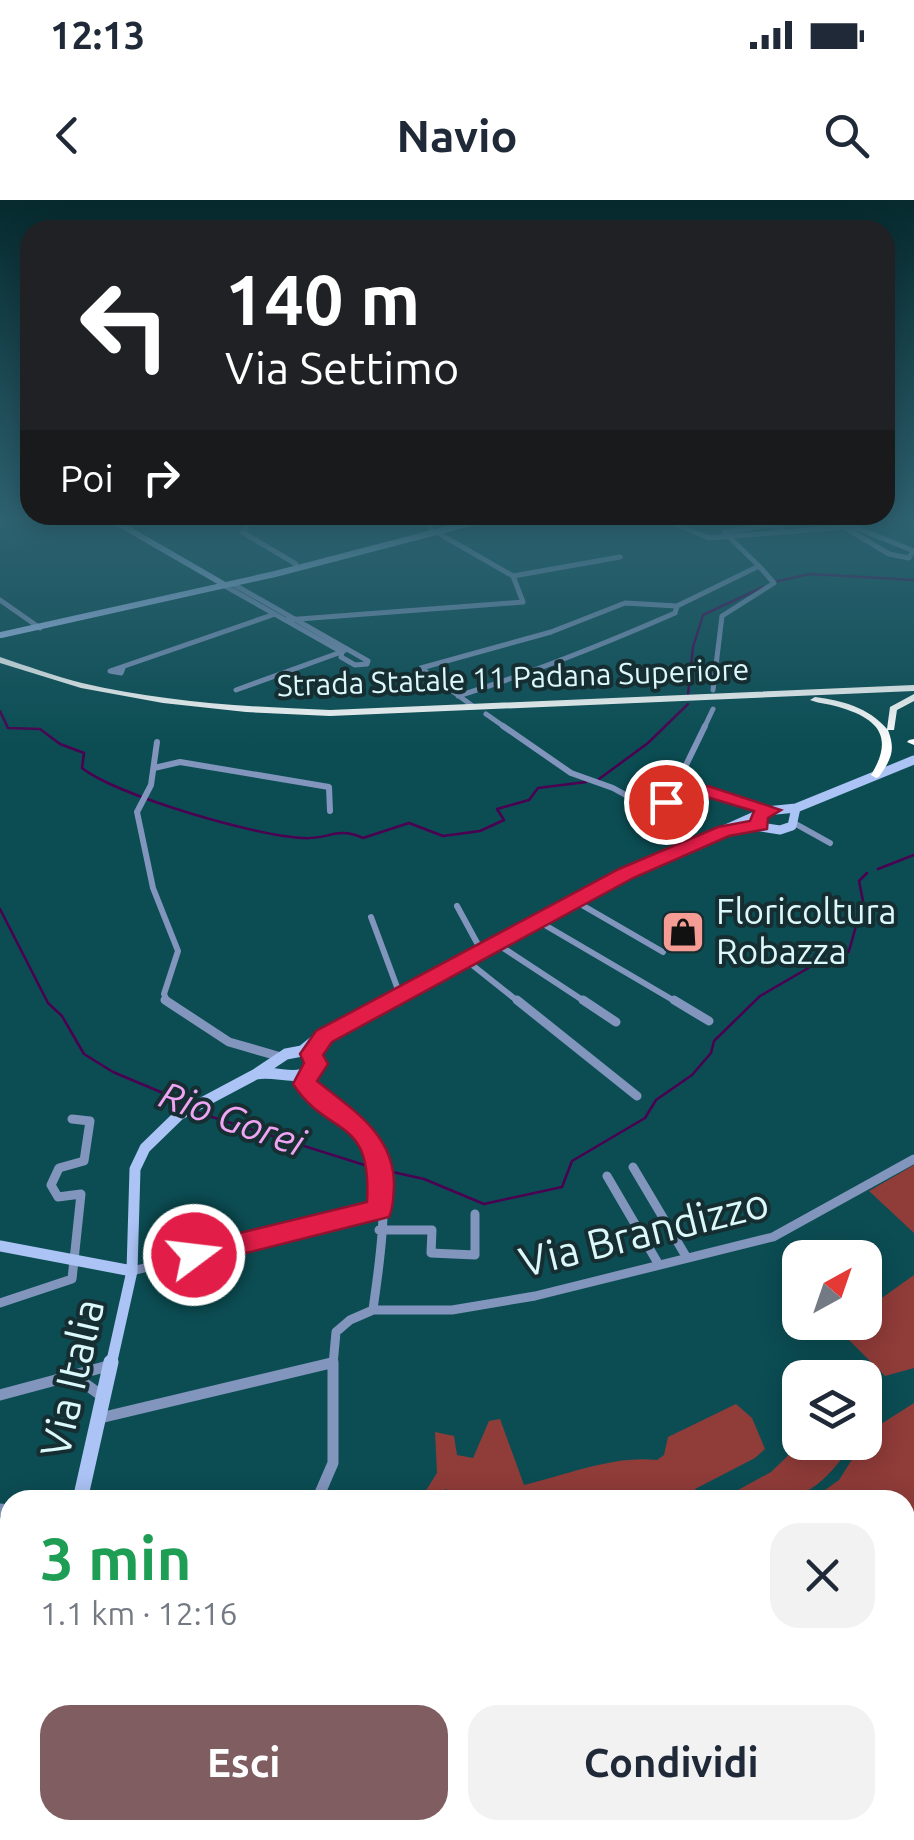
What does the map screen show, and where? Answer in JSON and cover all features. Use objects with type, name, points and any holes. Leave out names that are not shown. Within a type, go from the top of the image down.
[{"type":"highway","name":"Strada Statale 11 Padana Superiore","points":[[0,662],[51,678],[143,698],[238,710],[330,713],[914,692]]},
{"type":"highway","name":"Strada Statale 11 Padana Superiore","points":[[0,662],[94,692],[235,713],[384,716],[914,692]]},
{"type":"highway","points":[[876,775],[896,756],[893,709],[914,692]]},
{"type":"highway","points":[[777,698],[842,703],[872,713],[913,742]]},
{"type":"street","points":[[1,636],[175,595]]},
{"type":"street","points":[[236,690],[345,651],[246,595]]},
{"type":"street","points":[[290,619],[523,602],[520,595]]},
{"type":"street","points":[[474,706],[421,668],[552,632],[625,603],[677,606],[700,595]]},
{"type":"street","points":[[713,690],[722,616],[754,595]]},
{"type":"street","points":[[0,600],[38,626]]},
{"type":"street","points":[[458,696],[571,658],[675,613],[677,606]]},
{"type":"street","points":[[123,668],[278,613]]},
{"type":"street","points":[[668,800],[713,709]]},
{"type":"street","points":[[486,714],[588,780],[648,808],[661,807],[680,794],[708,791],[775,811],[830,842]]},
{"type":"street","points":[[157,742],[154,768],[137,812],[150,877],[178,951],[165,1001],[229,1042],[316,1064],[301,1077]]},
{"type":"street","points":[[748,806],[775,830],[876,775],[914,760]]},
{"type":"street","points":[[154,768],[180,762],[329,787],[330,811]]},
{"type":"street","points":[[671,790],[680,794]]},
{"type":"street","points":[[290,1058],[575,900],[634,870],[775,811]]},
{"type":"street","points":[[575,900],[663,952]]},
{"type":"street","points":[[457,906],[482,952]]},
{"type":"street","points":[[371,917],[400,995]]},
{"type":"street","points":[[538,921],[709,1021]]},
{"type":"street","points":[[496,944],[616,1022]]},
{"type":"street","points":[[466,960],[637,1096]]},
{"type":"street","points":[[290,1058],[301,1077],[302,1088],[368,1137],[382,1166],[374,1310],[350,1320],[336,1332],[332,1364],[334,1468],[325,1490]]},
{"type":"street","name":"Via Italia","points":[[82,1490],[132,1271],[135,1170],[140,1154],[162,1128],[254,1074],[290,1058]]},
{"type":"street","points":[[0,1303],[72,1278],[82,1194],[58,1197],[52,1185],[59,1168],[84,1161],[90,1122],[72,1119]]},
{"type":"street","name":"Via Brandizzo","points":[[374,1310],[452,1310],[535,1296],[773,1237],[823,1213],[914,1159]]},
{"type":"street","points":[[633,1167],[686,1258]]},
{"type":"street","points":[[607,1176],[660,1265]]},
{"type":"street","points":[[0,1246],[132,1271],[380,1210]]},
{"type":"street","points":[[380,1230],[432,1230],[431,1253],[474,1255],[475,1214]]},
{"type":"street","points":[[0,1396],[112,1364]]},
{"type":"street","points":[[100,1418],[332,1364]]},
{"type":"street","points":[[73,1376],[104,1398]]},
{"type":"shaded area","points":[[914,1165],[914,1233],[869,1191]]},
{"type":"shaded area","points":[[914,1275],[914,1368],[885,1376],[882,1360],[869,1360],[849,1340],[882,1340],[882,1298]]},
{"type":"shaded area","points":[[914,1403],[914,1490],[825,1490],[839,1480],[852,1460],[882,1460],[882,1423]]},
{"type":"shaded area","points":[[736,1404],[752,1418],[765,1449],[696,1490],[426,1490],[437,1473],[435,1432],[454,1436],[457,1455],[473,1458],[489,1421],[500,1419],[524,1485],[607,1463],[657,1460],[664,1455],[668,1437]]},
{"type":"shaded area","points":[[783,1460],[840,1460],[808,1490],[738,1490],[771,1472]]},
{"type":"waterway","points":[[688,694],[693,647],[703,615],[747,595]]},
{"type":"waterway","points":[[599,779],[648,743],[688,704]]},
{"type":"waterway","points":[[0,711],[8,728],[40,729],[60,744],[84,753],[82,768],[100,779],[188,813],[281,836],[312,838],[346,833],[363,838],[409,823],[443,836],[480,831],[504,820],[497,809],[529,800],[538,788],[586,782]]},
{"type":"waterway","points":[[878,869],[914,855]]},
{"type":"waterway","points":[[388,1171],[424,1179],[484,1204],[562,1187],[572,1161],[645,1118],[656,1100],[692,1075],[711,1053],[714,1041],[760,996],[810,967],[839,961],[849,951],[863,901],[859,881],[867,873]]},
{"type":"waterway","name":"Rio Gorei","points":[[0,909],[48,1003],[62,1016],[84,1054],[113,1072],[163,1093],[184,1108]]},
{"type":"waterway","name":"Rio Gorei","points":[[196,1112],[374,1168]]},
{"type":"place","name":"Floricoltura Robazza","points":[[683,932]]},
{"type":"route","points":[[194,1255],[324,1220],[380,1210],[382,1166],[368,1137],[305,1084],[316,1064],[311,1054],[324,1036],[598,888],[724,831],[761,824],[758,816],[771,810],[708,791],[682,794],[666,802]]}]
